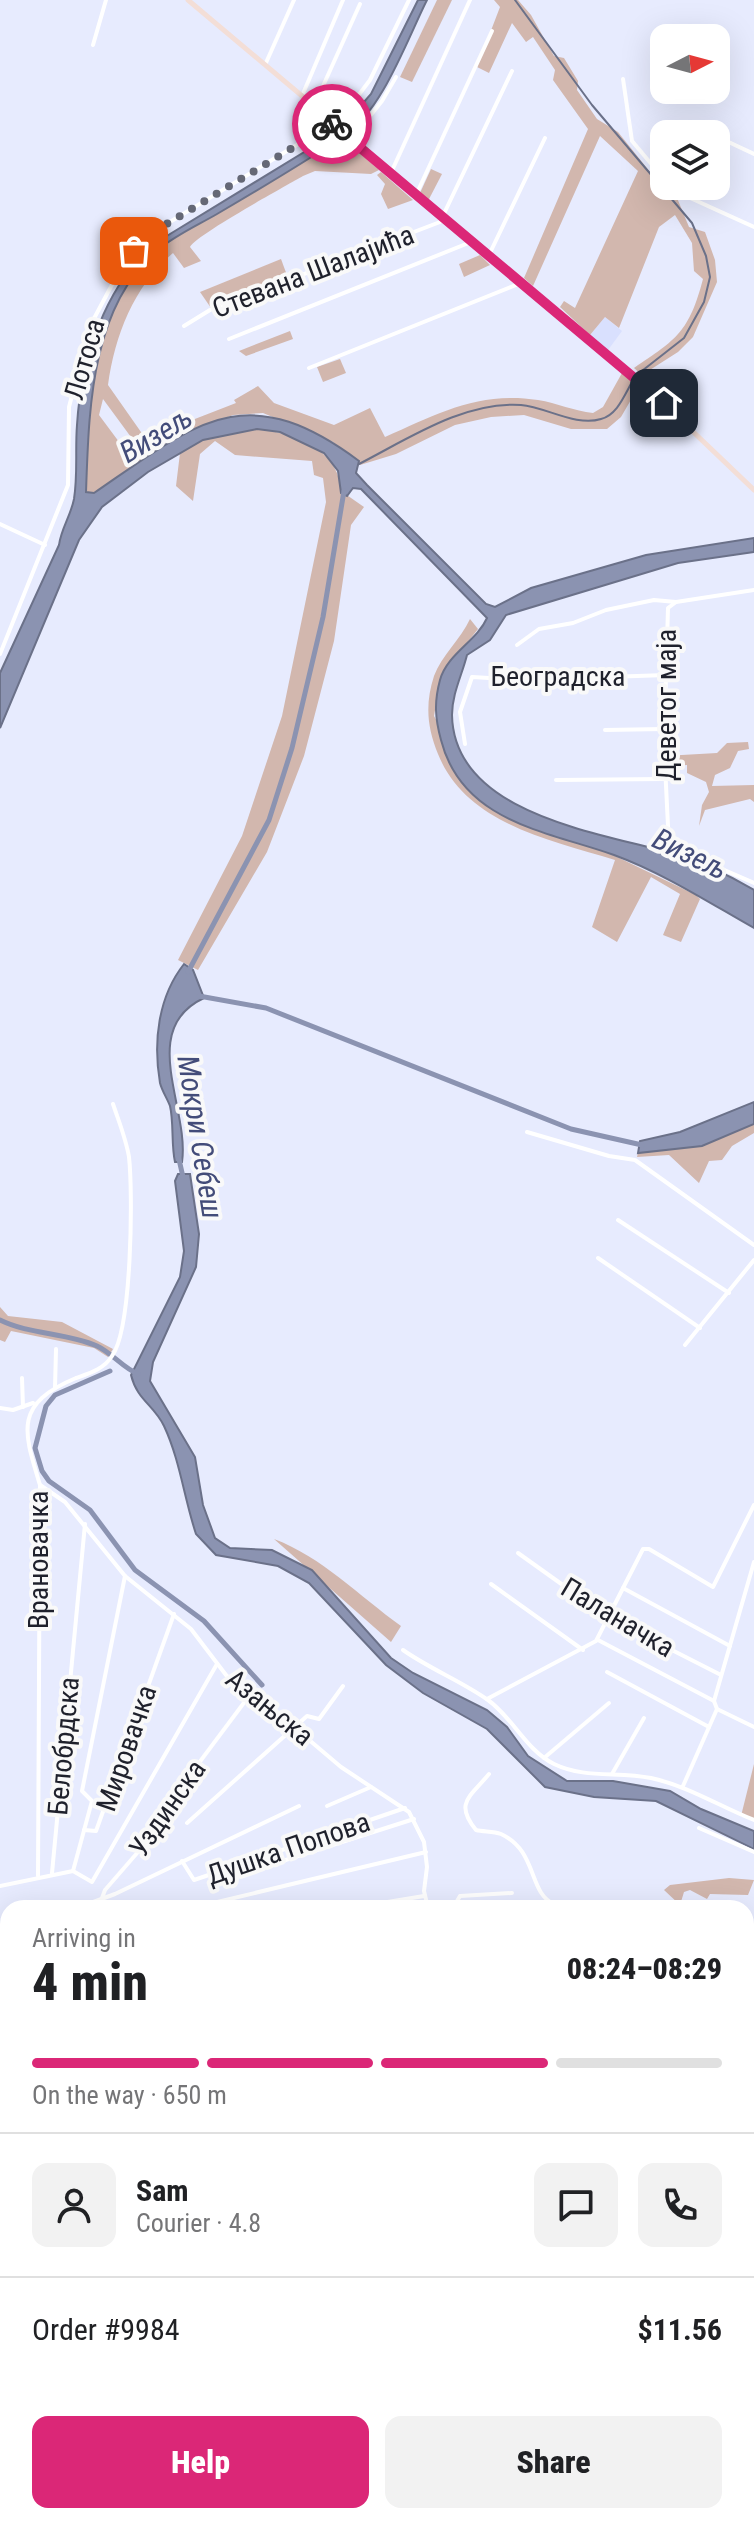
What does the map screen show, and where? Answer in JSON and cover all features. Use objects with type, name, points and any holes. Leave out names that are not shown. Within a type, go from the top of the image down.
[{"type":"street","points":[[93,45],[106,0]]},
{"type":"street","points":[[265,65],[294,0]]},
{"type":"street","points":[[302,96],[343,0]]},
{"type":"street","points":[[336,126],[370,80],[409,0]]},
{"type":"street","points":[[390,175],[470,0]]},
{"type":"street","points":[[193,1],[390,175],[641,382],[754,490]]},
{"type":"street","points":[[314,106],[360,4]]},
{"type":"street","points":[[415,196],[492,31]]},
{"type":"street","points":[[443,219],[512,71]]},
{"type":"street","points":[[348,138],[382,101],[396,77]]},
{"type":"street","points":[[623,79],[632,141],[650,162]]},
{"type":"street","name":"Лотоса","points":[[0,654],[68,485],[69,407],[81,353],[90,326],[124,266],[134,251],[165,225],[336,126]]},
{"type":"street","points":[[488,256],[545,138]]},
{"type":"street","points":[[730,143],[754,154]]},
{"type":"street","points":[[695,200],[754,227]]},
{"type":"street","name":"Стевана Шалајића","points":[[184,326],[210,310],[443,219]]},
{"type":"street","points":[[229,339],[471,242]]},
{"type":"street","points":[[309,368],[521,283]]},
{"type":"street","points":[[0,524],[45,545]]},
{"type":"street","name":"Деветог маја","points":[[754,590],[676,602],[667,615],[664,729],[664,779],[671,848],[754,883]]},
{"type":"street","name":"Београдска","points":[[517,645],[539,629],[573,623],[606,610],[654,600],[676,602]]},
{"type":"street","name":"Београдска","points":[[465,744],[460,712],[472,677],[521,680],[667,675]]},
{"type":"street","name":"Београдска","points":[[605,730],[664,729]]},
{"type":"street","points":[[556,780],[664,779]]},
{"type":"street","points":[[0,1408],[23,1407],[36,1402],[55,1388],[98,1369],[114,1354],[128,1273],[131,1181],[123,1133],[113,1104]]},
{"type":"street","points":[[527,1132],[609,1156],[635,1160],[754,1245]]},
{"type":"street","points":[[618,1220],[729,1293]]},
{"type":"street","points":[[598,1258],[700,1328]]},
{"type":"street","points":[[685,1345],[754,1260]]},
{"type":"street","points":[[55,1388],[56,1349]]},
{"type":"street","points":[[22,1378],[23,1407]]},
{"type":"street","name":"Врановачка","points":[[36,1402],[29,1420],[27,1449],[40,1485],[38,1876]]},
{"type":"street","name":"Азањска","points":[[40,1485],[65,1502],[125,1576],[197,1635],[249,1696],[371,1787],[405,1808],[414,1819],[426,1852],[425,1900]]},
{"type":"street","points":[[487,1699],[583,1650],[597,1639],[642,1550],[647,1548],[713,1587],[754,1505]]},
{"type":"street","name":"Белобрдска","points":[[52,1873],[85,1524]]},
{"type":"street","name":"Паланачка","points":[[518,1553],[609,1618],[721,1675]]},
{"type":"street","points":[[754,1562],[714,1701],[717,1709],[754,1727]]},
{"type":"street","points":[[84,1830],[92,1799],[82,1791],[125,1576]]},
{"type":"street","points":[[491,1584],[583,1650]]},
{"type":"street","points":[[623,1588],[730,1646]]},
{"type":"street","name":"Мировачка","points":[[73,1871],[84,1830],[96,1831],[174,1614]]},
{"type":"street","points":[[597,1639],[714,1701]]},
{"type":"street","points":[[403,1650],[487,1699],[544,1758],[581,1773],[645,1777],[683,1786],[754,1820]]},
{"type":"street","points":[[0,1886],[73,1871],[90,1883],[218,1663]]},
{"type":"street","points":[[607,1672],[709,1727]]},
{"type":"street","points":[[187,1823],[307,1716],[319,1719],[343,1686]]},
{"type":"street","name":"Уздинска","points":[[102,1898],[105,1890],[164,1822],[166,1807],[249,1696]]},
{"type":"street","points":[[544,1758],[609,1703]]},
{"type":"street","points":[[683,1786],[717,1709]]},
{"type":"street","points":[[612,1774],[644,1718]]},
{"type":"street","points":[[489,1774],[463,1806],[464,1814],[476,1830],[500,1834],[519,1847],[530,1861],[540,1891],[549,1900]]},
{"type":"street","points":[[327,1806],[371,1787]]},
{"type":"street","points":[[97,1900],[299,1806]]},
{"type":"street","name":"Душка Попова","points":[[182,1861],[194,1880],[405,1808]]},
{"type":"street","points":[[229,1878],[414,1819]]},
{"type":"street","points":[[699,1828],[754,1852]]},
{"type":"street","points":[[225,1900],[426,1852]]},
{"type":"street","points":[[458,1900],[460,1896],[512,1893]]},
{"type":"street","points":[[400,1900],[424,1896]]},
{"type":"shaded area","points":[[418,0],[427,0],[393,72],[371,109],[346,132],[343,126],[371,94]]},
{"type":"shaded area","points":[[437,0],[452,0],[412,82],[400,77]]},
{"type":"shaded area","points":[[494,0],[518,0],[531,15],[554,56],[564,58],[578,81],[577,90],[597,119],[618,132],[650,172],[650,200],[678,200],[689,227],[705,232],[715,260],[717,282],[693,337],[678,352],[642,375],[634,368],[671,341],[686,323],[698,297],[703,279],[694,271],[692,243],[675,215],[659,227],[619,328],[605,317],[590,335],[560,307],[564,301],[575,308],[638,171],[600,136],[533,286],[524,278],[588,129],[553,80],[555,70],[533,37],[526,42],[512,23],[489,73],[477,67],[500,7]]},
{"type":"shaded area","points":[[337,132],[341,138],[173,239],[136,272],[106,330],[98,362],[92,395],[86,492],[94,493],[193,430],[222,419],[252,415],[284,420],[319,435],[359,461],[356,473],[367,485],[486,604],[495,607],[531,588],[646,555],[754,538],[754,552],[678,563],[506,615],[490,640],[467,655],[455,692],[452,715],[459,748],[477,775],[503,797],[570,826],[681,856],[734,879],[754,890],[754,928],[650,870],[510,819],[487,806],[467,789],[452,768],[441,740],[436,717],[437,696],[440,680],[449,663],[487,618],[361,489],[353,488],[347,496],[341,493],[338,471],[324,453],[280,432],[257,429],[203,440],[148,472],[102,507],[79,540],[0,728],[0,673],[59,545],[73,505],[79,400],[90,350],[110,301],[123,279],[157,242]]},
{"type":"shaded area","points":[[341,138],[345,141],[341,146],[356,150],[379,170],[371,174],[315,171],[303,176],[196,241],[190,247],[201,261],[184,268],[173,253],[137,296],[121,330],[108,385],[148,442],[164,431],[236,403],[234,400],[258,386],[274,403],[334,425],[370,408],[385,437],[478,401],[538,400],[593,413],[603,407],[622,373],[639,386],[621,417],[607,429],[571,429],[524,415],[491,417],[455,425],[396,454],[360,465],[333,442],[263,413],[233,415],[169,441],[94,493],[86,492],[92,395],[98,362],[106,330],[136,272],[174,238]],"holes":[[[103,399],[139,449],[128,454],[99,415]]]},
{"type":"shaded area","points":[[431,169],[442,174],[428,201],[420,193]]},
{"type":"shaded area","points":[[381,172],[413,200],[388,209],[381,194],[385,184],[377,175]]},
{"type":"shaded area","points":[[480,255],[490,265],[464,277],[459,264]]},
{"type":"shaded area","points":[[281,259],[288,278],[211,308],[200,292]]},
{"type":"shaded area","points":[[605,317],[622,331],[608,350],[590,335]]},
{"type":"shaded area","points":[[290,331],[293,339],[246,356],[239,351]]},
{"type":"shaded area","points":[[340,359],[346,373],[323,382],[317,367]]},
{"type":"shaded area","points":[[257,429],[285,434],[312,445],[332,464],[341,491],[364,507],[351,525],[334,641],[304,756],[267,852],[198,970],[178,960],[242,836],[282,716],[326,502],[323,478],[314,475],[312,461],[235,455],[215,441],[200,454],[193,501],[176,486],[180,453],[203,440]]},
{"type":"shaded area","points":[[470,619],[478,629],[441,676],[434,716],[482,803],[518,823],[611,854],[696,895],[700,899],[681,942],[663,935],[680,894],[651,877],[617,942],[592,927],[615,860],[513,826],[468,797],[451,778],[431,734],[429,696],[437,669]]},
{"type":"shaded area","points":[[748,742],[749,749],[738,751],[730,768],[715,775],[712,786],[754,785],[754,802],[750,799],[705,810],[699,826],[702,805],[709,792],[706,782],[687,773],[687,765],[664,767],[664,756],[717,753],[727,743]]},
{"type":"shaded area","points":[[184,964],[193,970],[204,998],[184,1012],[173,1029],[171,1072],[182,1141],[182,1162],[175,1162],[170,1106],[160,1083],[157,1052],[163,1005]]},
{"type":"shaded area","points":[[754,1102],[754,1124],[702,1146],[638,1153],[640,1141],[680,1132]]},
{"type":"shaded area","points":[[754,1124],[754,1133],[732,1146],[722,1160],[709,1161],[699,1183],[669,1155],[637,1157],[638,1153],[702,1146]]},
{"type":"shaded area","points":[[178,1174],[190,1174],[199,1234],[196,1267],[153,1362],[150,1381],[195,1457],[203,1505],[215,1538],[230,1548],[272,1550],[312,1570],[391,1658],[413,1673],[487,1710],[507,1727],[528,1756],[567,1781],[613,1781],[670,1791],[701,1809],[754,1831],[754,1849],[656,1801],[594,1797],[545,1787],[487,1729],[423,1693],[386,1665],[309,1583],[278,1566],[216,1555],[196,1534],[169,1439],[160,1419],[137,1391],[131,1375],[180,1277],[184,1251],[175,1181]]},
{"type":"shaded area","points":[[0,1307],[8,1316],[62,1322],[113,1349],[108,1357],[94,1348],[11,1331],[5,1342],[0,1340]]},
{"type":"shaded area","points":[[274,1539],[308,1556],[401,1626],[391,1642]]},
{"type":"shaded area","points":[[754,1764],[754,1821],[741,1816]]},
{"type":"shaded area","points":[[729,1878],[754,1880],[748,1895],[710,1894],[707,1899],[690,1890],[684,1892],[682,1900],[675,1900],[664,1890],[670,1885]]},
{"type":"waterway","points":[[515,0],[592,105],[692,223],[706,256],[710,277],[704,302],[684,338],[638,374]]},
{"type":"waterway","points":[[359,464],[458,415],[500,405],[521,405],[571,419],[601,419],[616,409],[632,382]]},
{"type":"waterway","points":[[188,972],[269,820],[292,748],[323,617],[344,491]]},
{"type":"waterway","points":[[199,996],[266,1008],[571,1129],[642,1145]]},
{"type":"waterway","name":"Мокри Себеш","points":[[178,1155],[183,1177]]},
{"type":"waterway","points":[[0,1320],[97,1346],[138,1374]]},
{"type":"waterway","points":[[110,1371],[55,1395],[46,1406],[35,1448],[42,1471],[49,1481],[90,1510],[135,1570],[204,1621],[262,1685]]},
{"type":"way so far","points":[[134,251],[165,225],[332,124]]},
{"type":"route","points":[[332,124],[664,403]]},
{"type":"water label","name":"Визељ","points":[[156,435]]},
{"type":"water label","name":"Визељ","points":[[690,854]]}]
